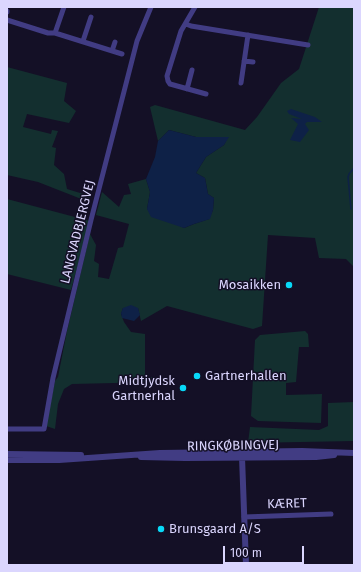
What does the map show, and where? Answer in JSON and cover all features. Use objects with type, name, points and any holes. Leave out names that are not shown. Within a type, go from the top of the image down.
[{"type":"street","points":[[56,33],[64,7]]},
{"type":"street","points":[[195,7],[178,39],[168,81],[170,84],[206,94]]},
{"type":"street","name":"LANGVADBJERGVEJ","points":[[7,429],[44,429],[53,378],[91,220],[137,41],[149,8]]},
{"type":"street","points":[[83,42],[91,17]]},
{"type":"street","points":[[7,20],[48,33],[56,33],[122,54]]},
{"type":"street","points":[[186,24],[308,45]]},
{"type":"street","points":[[241,83],[248,35]]},
{"type":"street","points":[[112,50],[115,42]]},
{"type":"street","points":[[244,61],[253,62]]},
{"type":"street","points":[[187,89],[192,70]]},
{"type":"street","name":"RINGKØBINGVEJ","points":[[122,456],[201,452],[309,451],[354,453]]},
{"type":"street","name":"RINGKØBINGVEJ","points":[[7,454],[153,458],[316,456],[345,453]]},
{"type":"street","name":"RINGKØBINGVEJ","points":[[7,460],[59,460],[103,456]]},
{"type":"street","points":[[242,457],[246,565]]},
{"type":"street","name":"KÆRET","points":[[244,517],[331,514]]},
{"type":"green space","points":[[319,7],[354,7],[354,267],[346,259],[319,258],[315,238],[268,235],[262,326],[253,329],[167,306],[141,321],[138,308],[123,308],[121,314],[124,322],[131,332],[145,334],[145,377],[158,377],[158,382],[72,384],[64,389],[58,404],[55,429],[46,426],[55,381],[58,377],[67,331],[90,234],[96,245],[94,261],[99,264],[98,277],[109,279],[118,248],[123,247],[129,224],[96,215],[102,192],[119,207],[124,195],[131,194],[128,184],[146,179],[150,192],[147,209],[184,228],[209,219],[213,210],[214,198],[208,194],[205,178],[196,173],[206,157],[224,145],[228,137],[196,137],[169,130],[158,141],[150,107],[155,105],[245,130],[257,117],[281,83],[299,69]]},
{"type":"green space","points":[[7,67],[67,83],[64,101],[76,111],[69,123],[27,114],[23,127],[51,134],[52,130],[58,131],[52,147],[56,148],[54,165],[64,174],[67,189],[90,196],[89,202],[38,182],[7,175]]},
{"type":"green space","points":[[7,199],[90,221],[71,290],[7,274]]},
{"type":"green space","points":[[305,331],[308,334],[309,347],[299,347],[296,382],[286,383],[286,395],[322,394],[321,423],[258,421],[251,416],[255,340],[260,335]]},
{"type":"green space","points":[[354,402],[354,441],[248,443],[250,427],[319,430],[328,426],[328,403]]},
{"type":"water","points":[[291,109],[315,117],[322,122],[307,122],[305,124],[309,130],[300,142],[290,140],[298,124],[291,118],[302,119],[289,114],[287,111]]},
{"type":"water","points":[[169,130],[196,137],[229,137],[224,145],[206,157],[196,173],[205,178],[208,194],[214,198],[213,210],[210,219],[184,228],[151,217],[147,209],[150,192],[146,179],[155,157],[158,141]]},
{"type":"water","points":[[131,305],[138,308],[140,315],[134,321],[122,318],[121,313],[123,308]]},
{"type":"waterway","points":[[351,209],[348,177],[354,168]]},
{"type":"place","name":"Mosaikken","points":[[289,285]]},
{"type":"place","name":"Gartnerhallen","points":[[197,376]]},
{"type":"place","name":"Midtjydsk Gartnerhal","points":[[183,388]]},
{"type":"place","name":"Brunsgaard A/S","points":[[161,529]]}]
